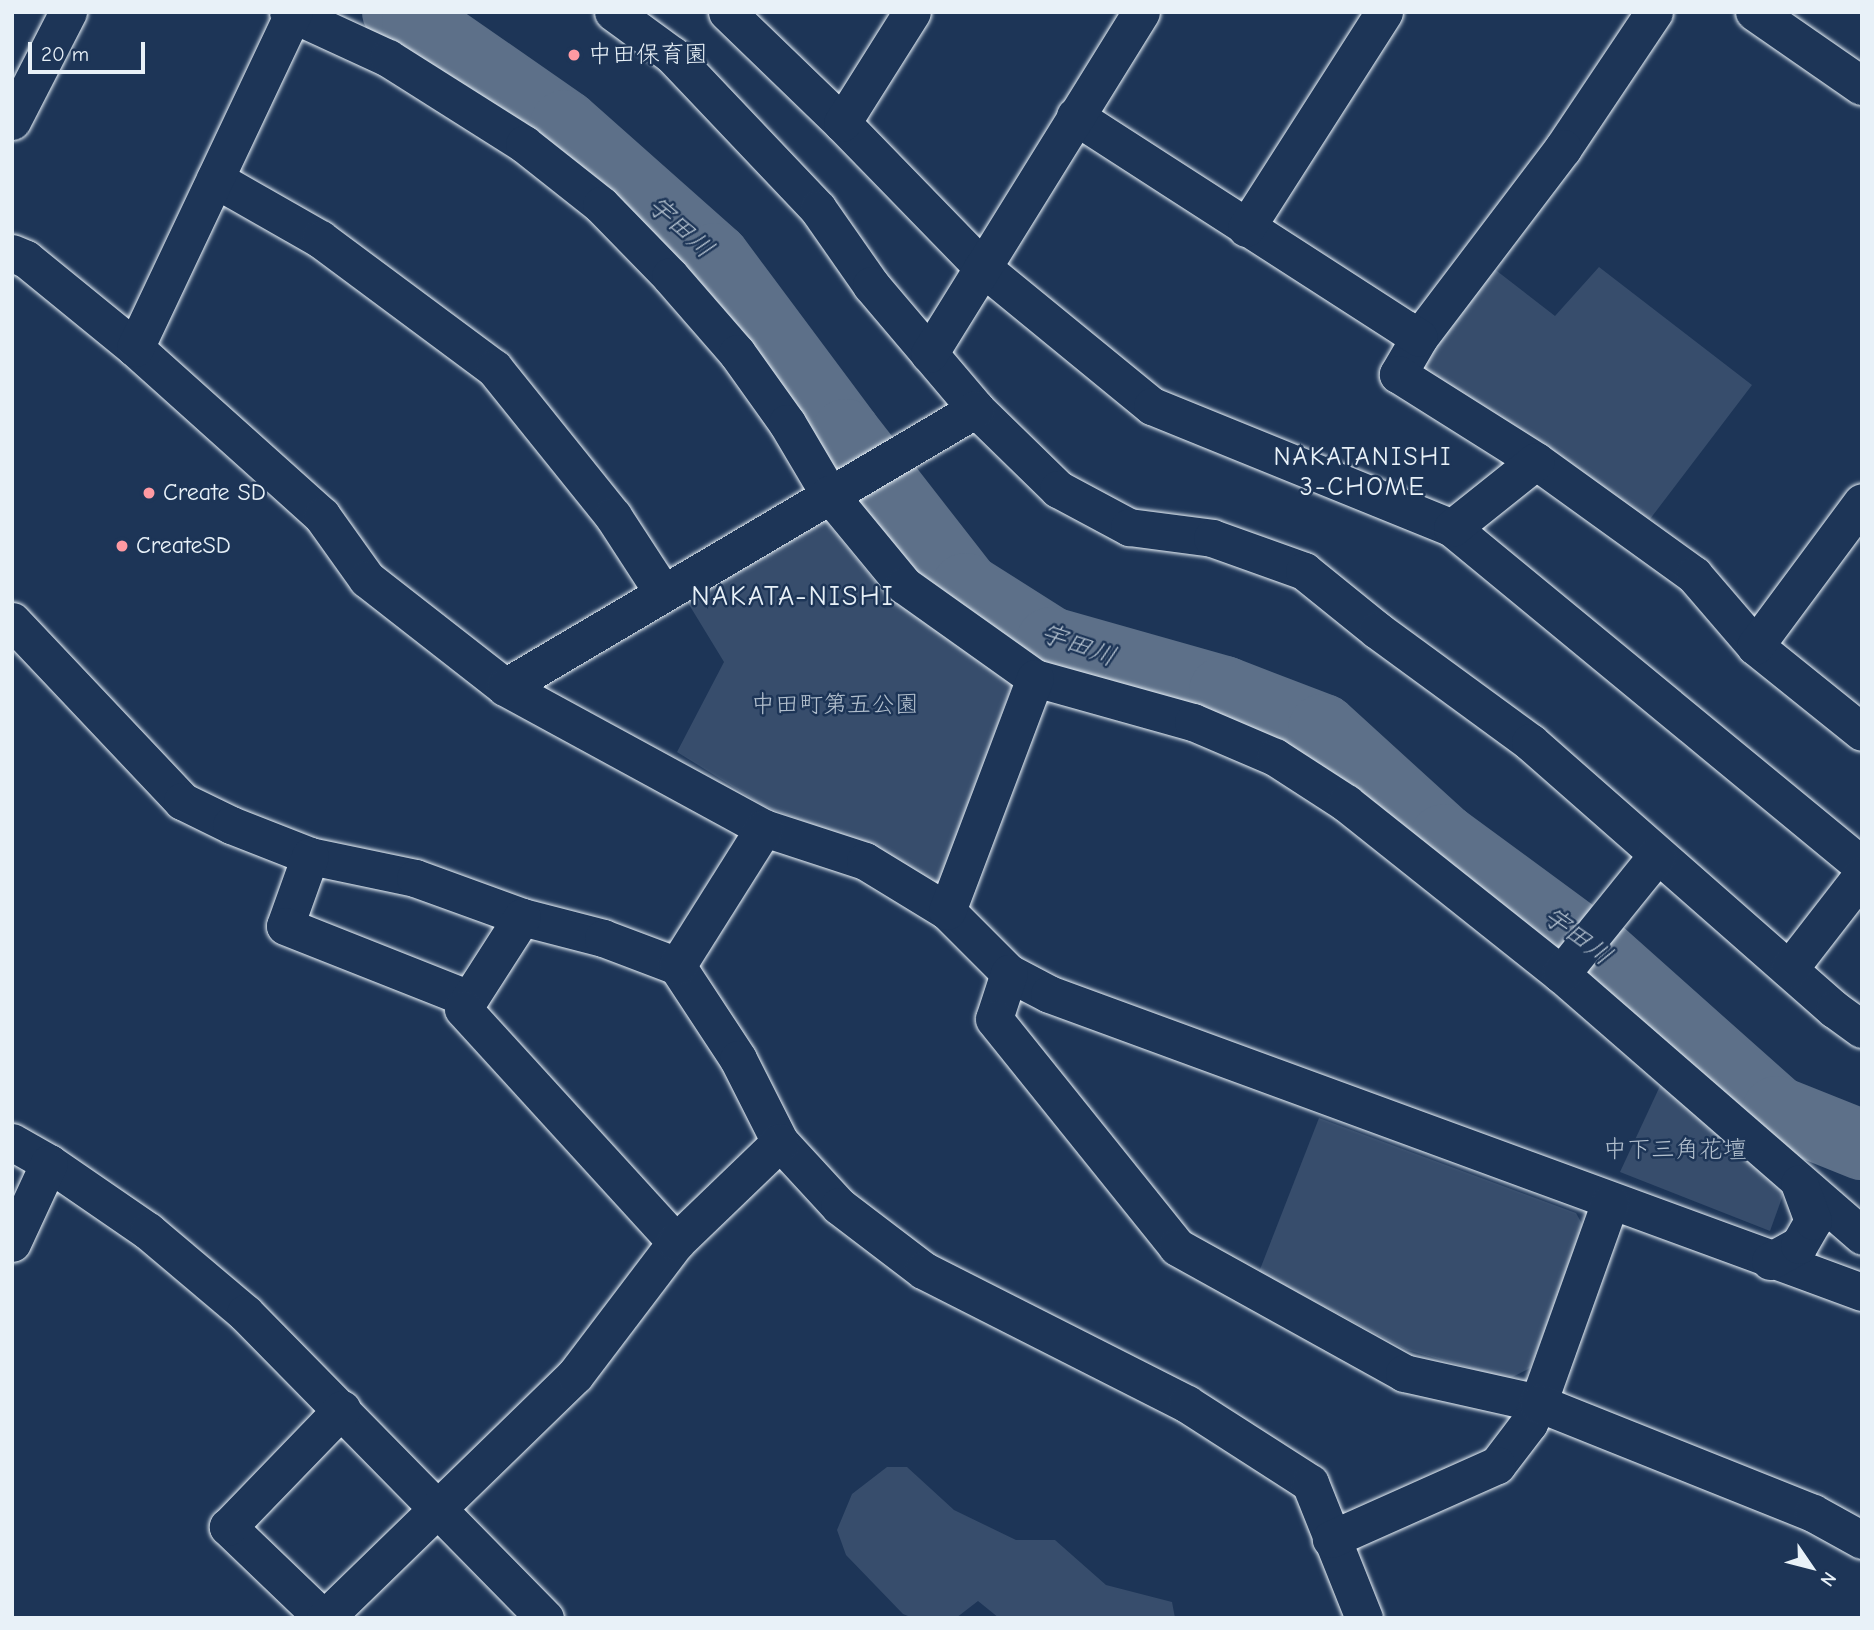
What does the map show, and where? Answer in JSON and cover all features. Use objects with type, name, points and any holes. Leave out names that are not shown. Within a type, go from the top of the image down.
[{"type":"street","points":[[12,121],[68,12]]},
{"type":"street","points":[[613,12],[672,55],[818,209],[871,285],[976,409],[1058,489],[1129,527],[1212,538],[1304,571],[1377,630],[1530,742],[1788,969],[1862,1029]]},
{"type":"street","points":[[727,12],[842,123],[982,267],[1152,406],[1452,528],[1858,867],[1788,969]]},
{"type":"street","points":[[842,123],[912,12]]},
{"type":"street","points":[[929,354],[1141,12]]},
{"type":"street","points":[[1246,228],[1384,12]]},
{"type":"street","points":[[1654,12],[1563,148],[1419,338],[1398,374],[1536,461],[1694,575],[1755,646],[1862,732]]},
{"type":"street","points":[[1755,12],[1862,86]]},
{"type":"street","points":[[135,348],[292,13],[388,58],[524,144],[601,205],[670,275],[737,354],[787,423],[829,494],[904,585],[1035,678],[1193,722],[1275,757],[1346,803],[1561,974],[1862,1236]]},
{"type":"street","points":[[1075,116],[1419,338]]},
{"type":"street","points":[[215,179],[320,239],[494,368],[613,516],[663,593]]},
{"type":"street","points":[[12,253],[26,259],[135,348],[323,516],[367,579],[505,687],[764,828],[864,861],[947,911],[1009,973],[1048,994],[1770,1261],[1862,1292]]},
{"type":"street","points":[[505,687],[976,409]]},
{"type":"street","points":[[1452,528],[1536,461]]},
{"type":"street","points":[[1755,646],[1862,502]]},
{"type":"street","points":[[12,621],[182,801],[231,825],[310,856],[415,878],[522,917],[603,938],[677,967],[738,1059],[780,1142],[839,1206],[923,1270],[1187,1404],[1310,1483],[1364,1618]]},
{"type":"street","points":[[947,911],[1035,678]]},
{"type":"street","points":[[677,967],[764,828]]},
{"type":"street","points":[[1561,974],[1657,855]]},
{"type":"street","points":[[310,856],[285,926],[470,999]]},
{"type":"street","points":[[522,917],[463,1009],[676,1242]]},
{"type":"street","points":[[1009,973],[995,1019],[1177,1247],[1404,1373],[1538,1403],[1812,1513],[1862,1540]]},
{"type":"street","points":[[12,1142],[49,1163],[148,1231],[245,1313],[545,1618]]},
{"type":"street","points":[[342,1409],[228,1527],[324,1618],[575,1375],[676,1242],[780,1142]]},
{"type":"street","points":[[12,1243],[49,1163]]},
{"type":"street","points":[[1770,1261],[1799,1245],[1813,1221],[1799,1183]]},
{"type":"street","points":[[1331,1539],[1497,1465],[1529,1423],[1538,1403],[1610,1202]]},
{"type":"green space","points":[[1484,261],[1555,316],[1599,267],[1752,385],[1644,527],[1426,376],[1418,359]]},
{"type":"green space","name":"中田町第五公園","points":[[825,520],[887,596],[1013,683],[939,887],[876,849],[764,806],[677,752],[724,662],[685,598]]},
{"type":"green space","name":"中下三角花壇","points":[[1660,1086],[1769,1171],[1783,1195],[1770,1231],[1620,1172]]},
{"type":"green space","points":[[1319,1118],[1576,1213],[1586,1231],[1530,1368],[1509,1379],[1407,1350],[1259,1272]]},
{"type":"green space","points":[[887,1467],[907,1467],[954,1510],[1016,1540],[1055,1540],[1106,1585],[1172,1602],[1175,1618],[999,1618],[978,1601],[956,1618],[913,1618],[903,1614],[846,1555],[837,1530],[852,1494]]},
{"type":"waterway","name":"宇田川","points":[[397,12],[417,22],[565,125],[715,258],[846,434],[966,588],[1051,642],[1224,691],[1323,729],[1444,839],[1603,956],[1777,1111],[1862,1145]]},
{"type":"place","name":"中田保育園","points":[[574,55]]},
{"type":"place","name":"Create SD","points":[[149,493]]},
{"type":"place","name":"CreateSD","points":[[122,546]]},
{"type":"district","name":"NAKATANISHI 3-CHOME","points":[[1363,473]]},
{"type":"district","name":"NAKATA-NISHI","points":[[793,596]]}]
